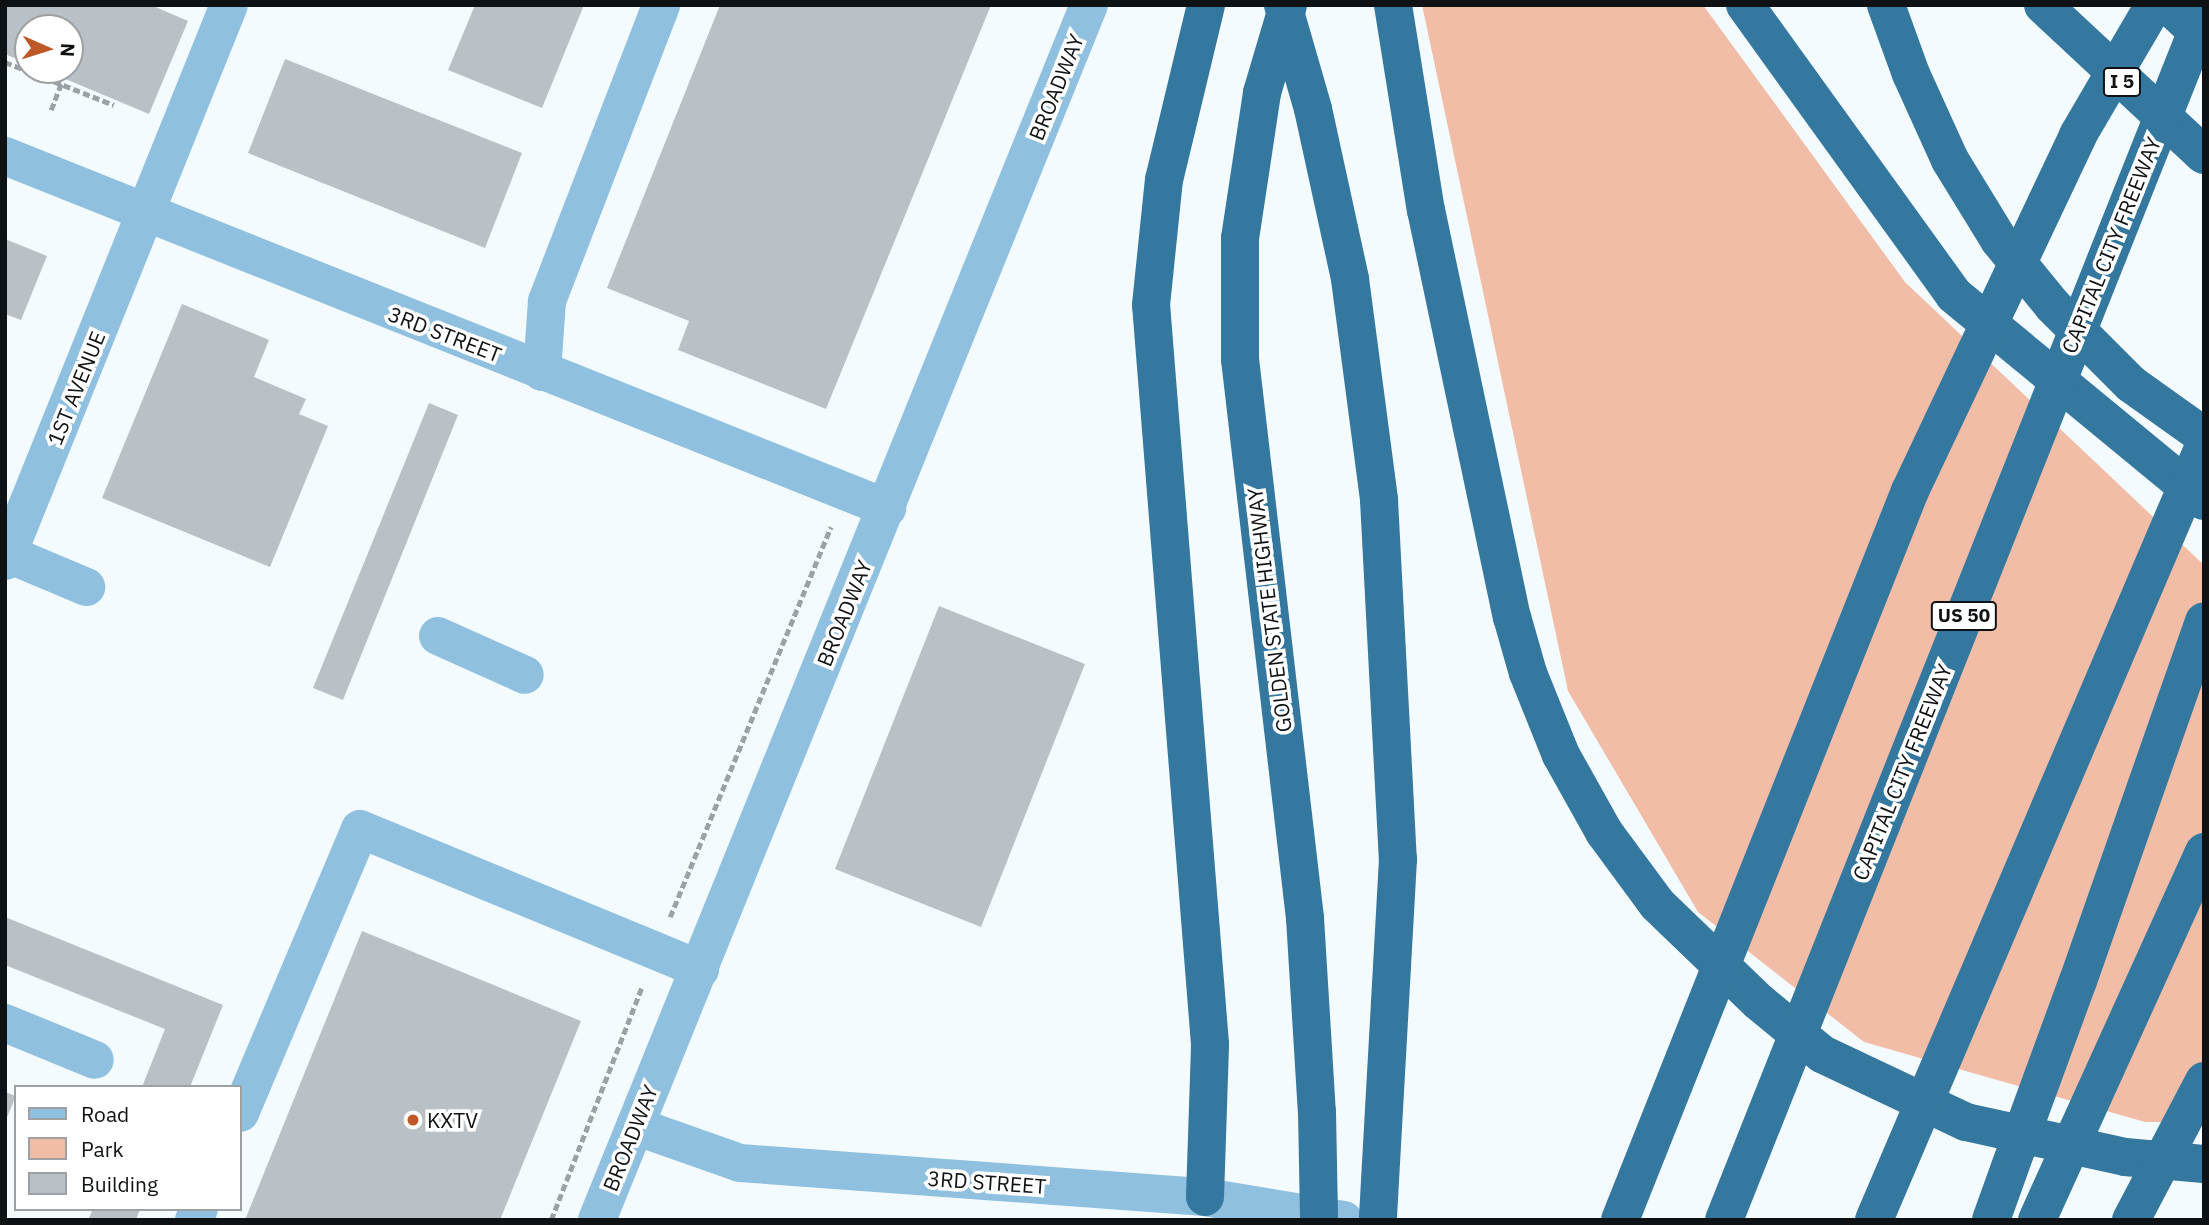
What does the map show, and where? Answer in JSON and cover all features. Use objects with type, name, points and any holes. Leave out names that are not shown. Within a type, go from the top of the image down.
[{"type":"highway","points":[[1205,1197],[1210,1044],[1151,305],[1164,180],[1206,5]]},
{"type":"highway","points":[[1285,5],[1347,253],[1380,500],[1398,859],[1378,1220]]},
{"type":"highway","name":"GOLDEN STATE HIGHWAY","points":[[1285,5],[1262,93],[1240,238],[1240,359],[1305,918],[1317,1112],[1319,1220]]},
{"type":"highway","points":[[1393,5],[1426,210],[1528,673],[1561,755],[1604,832],[1657,904],[1759,1002],[1822,1054],[1966,1122],[2125,1157],[2204,1164]]},
{"type":"highway","points":[[1745,5],[1954,295],[2204,501]]},
{"type":"highway","points":[[1886,5],[1910,74],[1950,160],[1999,240],[2053,306],[2131,384],[2204,436]]},
{"type":"highway","name":"I 5","points":[[2043,5],[2204,155]]},
{"type":"highway","points":[[1620,1220],[1910,491],[2078,135],[2154,5]]},
{"type":"highway","points":[[2168,5],[2204,38]]},
{"type":"highway","name":"CAPITAL CITY FREEWAY","points":[[1724,1220],[2204,13]]},
{"type":"highway","points":[[1874,1220],[2204,446]]},
{"type":"highway","points":[[1991,1220],[2204,621]]},
{"type":"highway","points":[[2037,1220],[2204,852]]},
{"type":"highway","points":[[2131,1220],[2204,1081]]},
{"type":"street","name":"1ST AVENUE","points":[[7,557],[229,5]]},
{"type":"street","points":[[542,372],[547,301],[661,5]]},
{"type":"street","name":"BROADWAY","points":[[597,1220],[1089,5]]},
{"type":"street","name":"3RD STREET","points":[[5,156],[146,216],[887,508]]},
{"type":"street","points":[[7,557],[86,587]]},
{"type":"street","points":[[438,636],[525,675]]},
{"type":"street","points":[[242,1107],[360,828],[700,969]]},
{"type":"street","points":[[5,1023],[95,1060]]},
{"type":"street","name":"3RD STREET","points":[[635,1126],[740,1163],[1205,1197],[1344,1220]]},
{"type":"path","points":[[51,110],[61,84],[114,105]]},
{"type":"path","points":[[551,1220],[656,952],[846,492]]},
{"type":"green space","points":[[1422,5],[1703,5],[1905,282],[2204,565],[2204,1122],[2145,1122],[1864,1042],[1698,912],[1568,691]]},
{"type":"building","points":[[5,5],[151,5],[188,21],[149,114],[77,84],[84,84],[84,14],[14,14],[14,58],[5,54]]},
{"type":"building","points":[[475,5],[584,5],[542,108],[448,70]]},
{"type":"building","points":[[720,5],[991,5],[826,409],[678,350],[689,321],[607,288]]},
{"type":"building","points":[[285,59],[522,153],[485,248],[248,153]]},
{"type":"building","points":[[5,239],[47,256],[21,320],[5,314]]},
{"type":"building","points":[[182,304],[269,340],[254,377],[306,399],[299,414],[328,426],[270,567],[102,498]]},
{"type":"building","points":[[429,403],[458,415],[343,700],[313,688]]},
{"type":"building","points":[[939,606],[1085,664],[981,927],[835,869]]},
{"type":"building","points":[[5,917],[223,1005],[191,1085],[143,1085],[165,1029],[5,965]]},
{"type":"building","name":"KXTV","points":[[362,931],[581,1021],[500,1220],[245,1220]]},
{"type":"building","points":[[5,1092],[14,1095],[14,1101],[5,1122]]},
{"type":"building","points":[[92,1211],[139,1211],[136,1220],[88,1220]]},
{"type":"place","name":"KXTV","points":[[413,1120]]}]
